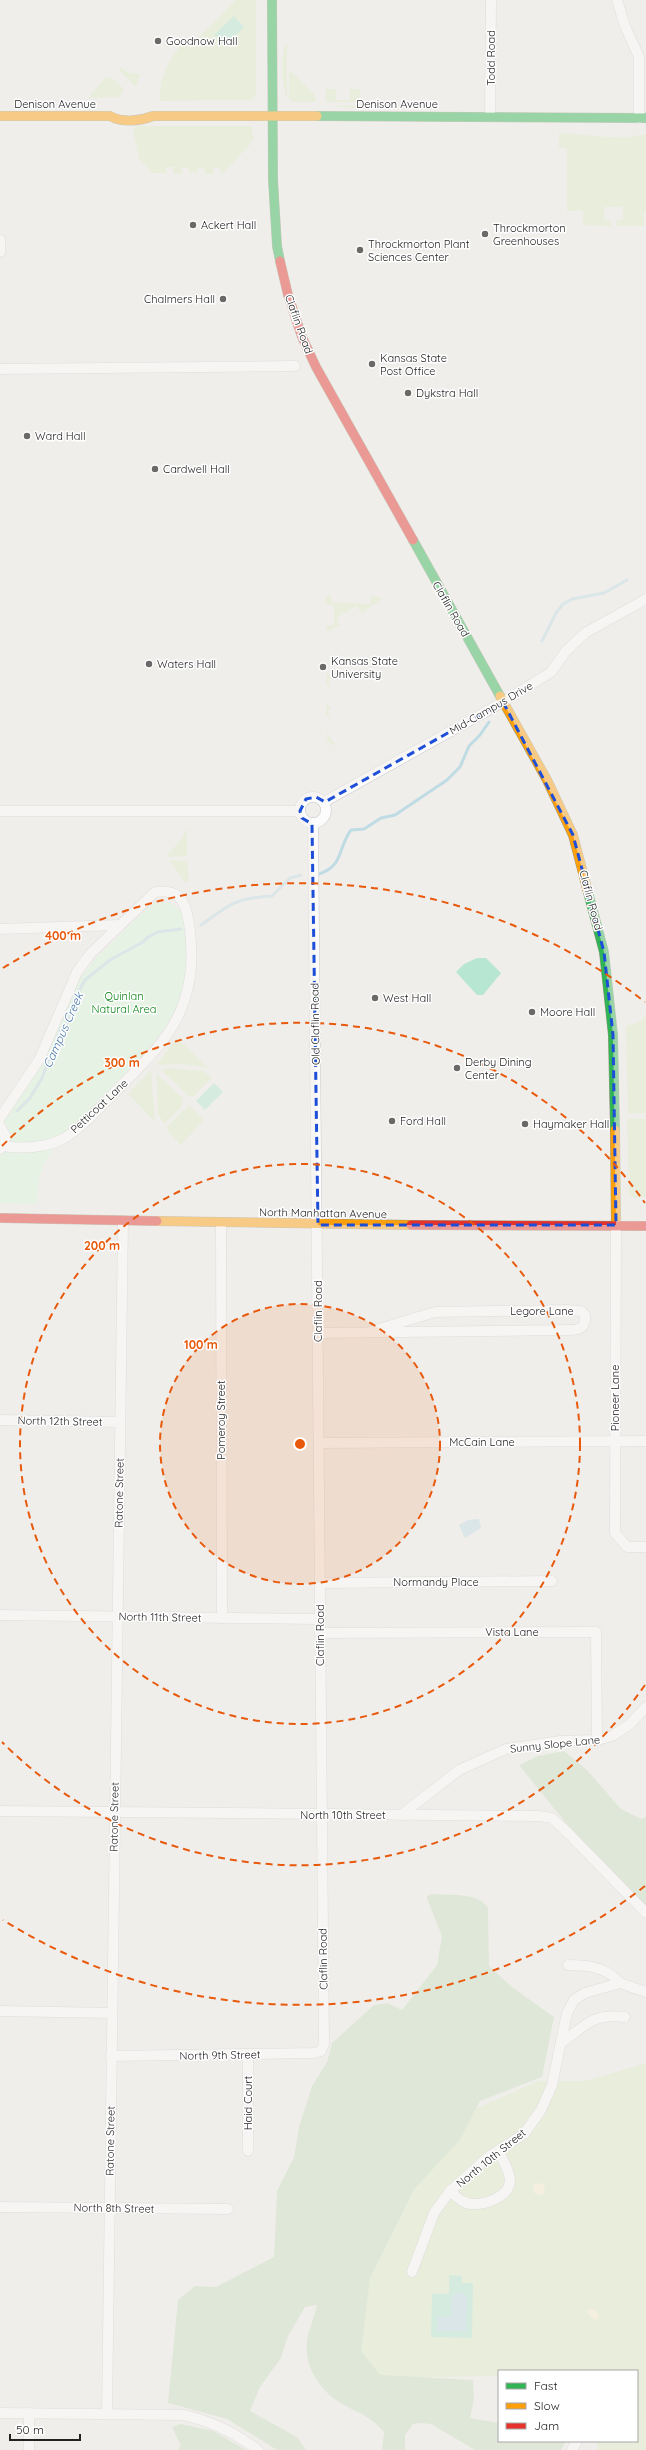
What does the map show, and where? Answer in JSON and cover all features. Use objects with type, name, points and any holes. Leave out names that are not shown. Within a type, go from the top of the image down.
[{"type":"street","name":"Claflin Road","points":[[272,0],[272,117],[277,246],[288,295],[302,337],[316,366],[503,702],[574,835],[604,952],[613,1035],[616,1226]]},
{"type":"street","name":"Todd Road","points":[[490,116],[491,0]]},
{"type":"street","points":[[617,0],[623,21],[639,57],[643,118]]},
{"type":"street","name":"Denison Avenue","points":[[0,116],[110,116],[117,120],[143,120],[148,116],[490,116],[643,118]]},
{"type":"street","points":[[0,240],[0,252]]},
{"type":"street","points":[[0,369],[295,366]]},
{"type":"street","name":"Mid-Campus Drive","points":[[324,802],[503,702],[551,672],[566,651],[585,633],[646,599]]},
{"type":"street","points":[[316,797],[324,802],[326,811],[321,821],[313,823],[305,820],[300,811],[302,803],[308,798],[316,797]]},
{"type":"street","points":[[0,810],[300,811]]},
{"type":"street","name":"Old Claflin Road","points":[[313,823],[318,1225]]},
{"type":"street","name":"Petticoat Lane","points":[[2,1147],[29,1147],[65,1138],[96,1111],[159,1046],[171,1030],[182,1006],[193,961],[186,906],[172,892],[155,892],[119,925]]},
{"type":"street","points":[[0,929],[119,925]]},
{"type":"street","points":[[0,1118],[39,1060],[77,972],[91,953],[119,925]]},
{"type":"street","points":[[0,1126],[6,1137],[2,1147]]},
{"type":"street","name":"North Manhattan Avenue","points":[[0,1218],[318,1225],[646,1226]]},
{"type":"street","name":"Ratone Street","points":[[107,2412],[108,2208],[123,1221]]},
{"type":"street","name":"Pomeroy Street","points":[[221,1223],[222,1618]]},
{"type":"street","name":"Claflin Road","points":[[318,1225],[321,1815],[324,2044]]},
{"type":"street","name":"Pioneer Lane","points":[[616,1226],[615,1533],[627,1547],[646,1547]]},
{"type":"street","name":"Legore Lane","points":[[318,1332],[369,1332],[579,1330],[586,1322],[585,1315],[581,1312],[567,1310],[435,1312],[369,1332]]},
{"type":"street","name":"North 12th Street","points":[[0,1420],[120,1422]]},
{"type":"street","name":"McCain Lane","points":[[319,1443],[646,1441]]},
{"type":"street","name":"Normandy Place","points":[[320,1583],[552,1581]]},
{"type":"street","name":"North 11th Street","points":[[0,1615],[320,1619]]},
{"type":"street","name":"Vista Lane","points":[[320,1633],[596,1632],[597,1740]]},
{"type":"street","name":"Sunny Slope Lane","points":[[401,1815],[459,1770],[506,1749],[560,1741],[597,1740],[612,1736],[629,1725],[646,1707]]},
{"type":"street","name":"North 10th Street","points":[[0,1811],[321,1815],[526,1815],[552,1818],[646,1912]]},
{"type":"street","points":[[568,1965],[585,1965],[603,1970],[620,1983],[646,1992]]},
{"type":"street","name":"North 10th Street","points":[[412,2272],[434,2213],[450,2191],[498,2151],[524,2134],[541,2110],[552,2085],[567,2013],[574,2000],[585,1993],[620,1983]]},
{"type":"street","points":[[0,2011],[112,2013]]},
{"type":"street","points":[[561,2043],[588,2022],[607,2015],[625,2017]]},
{"type":"street","name":"North 9th Street","points":[[111,2056],[314,2053],[321,2051],[324,2044]]},
{"type":"street","name":"Haid Court","points":[[248,2054],[248,2151]]},
{"type":"street","points":[[450,2191],[460,2201],[472,2204],[494,2200],[504,2194],[510,2182],[508,2169],[498,2151]]},
{"type":"street","name":"North 8th Street","points":[[0,2206],[228,2209]]},
{"type":"street","points":[[0,2412],[107,2412],[177,2414],[204,2419],[221,2427],[258,2450]]},
{"type":"street","points":[[29,2413],[29,2450]]},
{"type":"highlighted area","points":[[503,702],[573,835],[604,952],[613,1035],[616,1225],[318,1225],[312,824],[302,818],[300,811],[306,799],[316,797],[325,802]]},
{"type":"green space","points":[[235,0],[256,0],[256,96],[251,100],[160,101],[161,85],[165,71],[181,44],[191,45]]},
{"type":"green space","points":[[234,16],[244,27],[225,45],[214,35]]},
{"type":"green space","points":[[286,43],[287,98],[282,70],[283,54]]},
{"type":"green space","points":[[119,66],[129,73],[140,74],[136,87],[120,71]]},
{"type":"green space","points":[[292,72],[314,94],[316,102],[294,102],[289,99],[289,73]]},
{"type":"green space","points":[[106,77],[112,78],[124,89],[120,97],[88,98]]},
{"type":"green space","points":[[326,89],[336,89],[336,100],[350,100],[350,89],[360,89],[361,102],[326,102]]},
{"type":"green space","points":[[369,105],[355,108],[330,106],[332,106]]},
{"type":"green space","points":[[387,105],[446,106],[392,107],[385,106]]},
{"type":"green space","points":[[136,126],[251,126],[254,140],[223,173],[220,173],[220,168],[214,168],[213,174],[205,174],[204,168],[198,168],[197,173],[189,173],[189,168],[182,168],[182,174],[173,174],[173,167],[166,167],[166,173],[152,173],[139,159],[133,130]]},
{"type":"green space","points":[[559,133],[619,137],[630,137],[646,134],[646,211],[644,211],[644,226],[616,226],[616,221],[623,220],[623,207],[604,207],[604,220],[611,221],[611,226],[583,225],[583,211],[567,211],[567,148],[559,148]]},
{"type":"green space","points":[[330,594],[332,602],[370,604],[371,596],[380,597],[382,599],[362,613],[356,606],[336,618],[340,625],[327,631],[326,626],[334,625],[334,606],[325,604],[326,597]]},
{"type":"green space","points":[[327,672],[331,678],[328,680],[331,688],[326,685]]},
{"type":"green space","points":[[327,702],[331,709],[328,710],[330,718],[326,715]]},
{"type":"green space","points":[[327,732],[335,744],[335,746],[327,741]]},
{"type":"green space","points":[[187,828],[187,856],[169,857],[167,855],[180,841]]},
{"type":"green space","points":[[169,860],[187,861],[189,881],[185,882]]},
{"type":"green space","name":"Quinlan Natural Area","points":[[161,902],[170,903],[181,911],[185,927],[187,953],[186,974],[182,992],[176,1009],[168,1024],[146,1052],[57,1144],[47,1158],[41,1172],[37,1204],[0,1203],[0,1117],[29,1085],[46,1053],[81,977],[94,960],[141,914],[153,904]]},
{"type":"green space","points":[[477,958],[486,958],[501,973],[483,995],[477,995],[456,972],[464,964]]},
{"type":"green space","points":[[646,1016],[646,1113],[628,1114],[626,1026],[639,1022]]},
{"type":"green space","points":[[177,1038],[208,1068],[182,1064],[156,1065]]},
{"type":"green space","points":[[170,1068],[203,1071],[212,1077],[194,1096],[188,1096],[161,1070]]},
{"type":"green space","points":[[151,1070],[155,1122],[128,1094]]},
{"type":"green space","points":[[156,1073],[183,1099],[182,1106],[164,1124],[158,1113]]},
{"type":"green space","points":[[214,1083],[223,1092],[205,1110],[196,1101]]},
{"type":"green space","points":[[189,1105],[204,1120],[181,1145],[168,1132],[167,1127]]},
{"type":"green space","points":[[627,1119],[646,1119],[646,1197],[634,1198],[629,1195]]},
{"type":"green space","points":[[564,1751],[587,1770],[621,1809],[641,1819],[646,1817],[646,1907],[570,1828],[519,1765],[538,1756]]},
{"type":"green space","points":[[431,1894],[462,1895],[477,1899],[483,1903],[488,1908],[489,1966],[512,1987],[554,2017],[542,2077],[480,2101],[460,2140],[414,2189],[370,2278],[361,2351],[380,2375],[473,2380],[474,2399],[470,2418],[498,2423],[498,2442],[565,2442],[561,2450],[475,2450],[431,2424],[421,2423],[413,2424],[405,2435],[405,2450],[382,2450],[384,2432],[380,2427],[366,2416],[335,2399],[314,2376],[307,2356],[307,2345],[308,2334],[317,2305],[305,2307],[288,2336],[281,2358],[260,2387],[250,2411],[297,2437],[306,2450],[277,2450],[227,2419],[168,2403],[178,2300],[195,2286],[216,2287],[274,2257],[277,2191],[294,2157],[299,2127],[312,2086],[327,2062],[332,2043],[374,2005],[387,2003],[402,2010],[437,1965],[442,1936],[427,1896]]},
{"type":"green space","points":[[646,2063],[646,2450],[598,2450],[597,2442],[638,2442],[638,2370],[498,2370],[498,2376],[332,2379],[390,2147],[538,2081],[585,2081]]},
{"type":"green space","points":[[449,2275],[462,2276],[462,2283],[473,2283],[472,2338],[431,2337],[432,2294],[449,2294]]},
{"type":"green space","points":[[181,2424],[213,2431],[246,2450],[178,2450],[181,2446],[172,2427]]},
{"type":"sand","points":[[539,2183],[543,2185],[545,2189],[543,2193],[539,2195],[535,2193],[533,2189],[535,2185]]},
{"type":"sand","points":[[594,2309],[599,2315],[598,2320],[593,2319],[586,2311]]},
{"type":"water","points":[[479,1519],[481,1528],[465,1538],[459,1525],[468,1520]]},
{"type":"water","points":[[456,2293],[463,2293],[467,2298],[466,2331],[437,2331],[438,2317],[451,2317],[451,2298]]},
{"type":"waterway","name":"Campus Creek","points":[[542,641],[556,613],[563,604],[572,599],[604,593],[627,580]]},
{"type":"waterway","name":"Campus Creek","points":[[319,874],[327,871],[337,861],[351,830],[364,829],[381,818],[395,815],[447,780],[460,767],[469,746],[480,735],[489,722]]},
{"type":"waterway","name":"Campus Creek","points":[[201,925],[234,903],[249,898],[272,896],[290,878],[301,875]]},
{"type":"waterway","name":"Campus Creek","points":[[17,1111],[30,1098],[42,1078],[61,1029],[67,1023],[75,998],[85,980],[110,960],[143,942],[148,937],[158,932],[181,929]]},
{"type":"traffic: fast","points":[[272,0],[273,180],[277,246],[280,261]]},
{"type":"traffic: fast","points":[[317,116],[646,118]]},
{"type":"traffic: fast","points":[[413,540],[500,696]]},
{"type":"traffic: fast","points":[[588,892],[604,952],[613,1035],[615,1130]]},
{"type":"traffic: slow","points":[[0,116],[110,116],[120,120],[142,119],[153,116],[317,116]]},
{"type":"traffic: slow","points":[[500,696],[547,780],[573,835],[588,892]]},
{"type":"traffic: slow","points":[[615,1130],[616,1225]]},
{"type":"traffic: slow","points":[[157,1221],[411,1225]]},
{"type":"traffic: jam","points":[[280,261],[288,295],[302,337],[316,367],[413,540]]},
{"type":"traffic: jam","points":[[0,1218],[157,1221]]},
{"type":"traffic: jam","points":[[411,1225],[646,1226]]},
{"type":"place","name":"Goodnow Hall","points":[[158,41]]},
{"type":"place","name":"Ackert Hall","points":[[193,225]]},
{"type":"place","name":"Throckmorton Greenhouses","points":[[485,234]]},
{"type":"place","name":"Throckmorton Plant Sciences Center","points":[[360,250]]},
{"type":"place","name":"Chalmers Hall","points":[[223,299]]},
{"type":"place","name":"Kansas State Post Office","points":[[372,364]]},
{"type":"place","name":"Dykstra Hall","points":[[408,393]]},
{"type":"place","name":"Ward Hall","points":[[27,436]]},
{"type":"place","name":"Cardwell Hall","points":[[155,469]]},
{"type":"place","name":"Waters Hall","points":[[149,664]]},
{"type":"place","name":"Kansas State University","points":[[323,667]]},
{"type":"place","name":"West Hall","points":[[375,998]]},
{"type":"place","name":"Moore Hall","points":[[532,1012]]},
{"type":"place","name":"Derby Dining Center","points":[[457,1068]]},
{"type":"place","name":"Ford Hall","points":[[392,1121]]},
{"type":"place","name":"Haymaker Hall","points":[[525,1124]]}]
